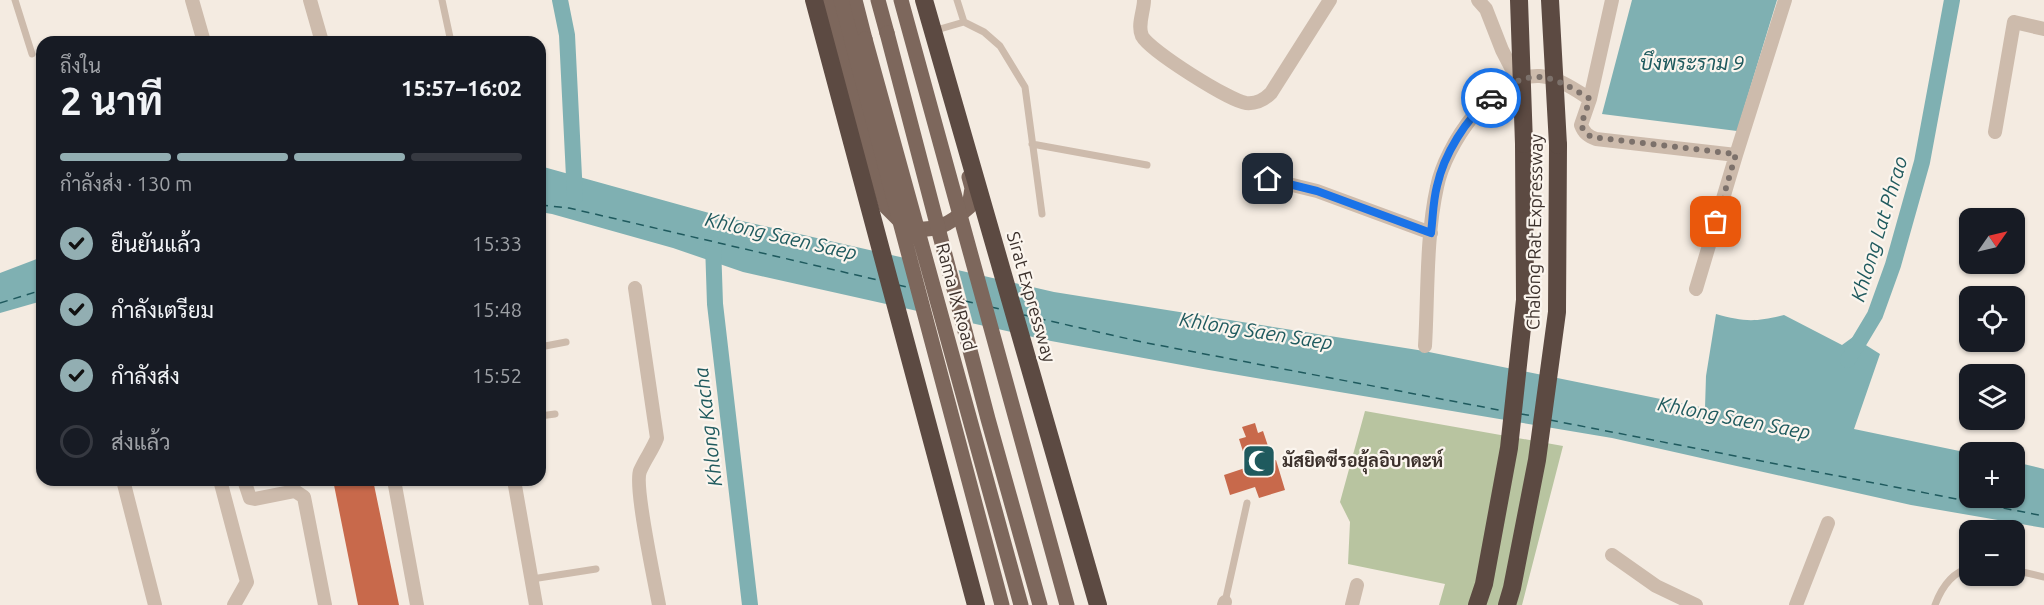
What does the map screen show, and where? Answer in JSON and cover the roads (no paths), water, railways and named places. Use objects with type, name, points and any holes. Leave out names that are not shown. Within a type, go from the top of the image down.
[{"type":"highway","points":[[814,0],[976,605]]},
{"type":"highway","name":"Sirat Expressway","points":[[923,0],[1098,605]]},
{"type":"highway","name":"Chalong Rat Expressway","points":[[1477,605],[1484,584],[1509,448],[1525,300],[1524,144],[1519,0]]},
{"type":"highway","name":"Chalong Rat Expressway","points":[[1507,605],[1537,460],[1557,312],[1558,145],[1550,0]]},
{"type":"main road","points":[[828,0],[886,207],[908,229],[929,231],[953,221],[969,207],[972,188],[923,0]]},
{"type":"main road","name":"Rama IX Road","points":[[841,0],[1002,605]]},
{"type":"main road","name":"Rama IX Road","points":[[855,0],[1021,605]]},
{"type":"main road","name":"Rama IX Road","points":[[878,0],[988,419],[1040,605]]},
{"type":"main road","name":"Rama IX Road","points":[[901,0],[1067,605]]},
{"type":"street","points":[[192,0],[202,36]]},
{"type":"street","points":[[310,0],[320,36]]},
{"type":"street","points":[[1144,0],[1144,11],[1140,22],[1142,36],[1160,54],[1218,90],[1245,103],[1264,100],[1271,93],[1330,0]]},
{"type":"street","points":[[1478,0],[1486,9],[1502,50],[1518,81]]},
{"type":"street","points":[[1612,0],[1590,99],[1581,125],[1584,131],[1591,137],[1736,154]]},
{"type":"street","points":[[1696,289],[1785,0]]},
{"type":"street","points":[[1995,132],[2014,22],[2044,29]]},
{"type":"street","points":[[1425,346],[1431,233],[1437,186],[1443,167],[1460,134],[1487,102],[1518,81],[1535,76],[1565,83],[1590,99]]},
{"type":"street","points":[[1268,179],[1317,191],[1431,233]]},
{"type":"street","points":[[635,288],[657,438],[652,452],[639,472],[639,493],[659,605]]},
{"type":"street","points":[[125,486],[155,605]]},
{"type":"street","points":[[222,486],[247,582],[234,605]]},
{"type":"street","points":[[246,486],[250,498],[255,499],[295,491],[304,497],[325,605]]},
{"type":"street","points":[[395,486],[417,605]]},
{"type":"street","points":[[515,486],[536,605]]},
{"type":"street","points":[[1796,605],[1828,523]]},
{"type":"street","points":[[1612,555],[1656,586],[1696,605]]},
{"type":"street","points":[[1352,605],[1357,585]]},
{"type":"lane","points":[[15,0],[32,54]]},
{"type":"lane","points":[[442,0],[450,36]]},
{"type":"lane","points":[[957,0],[964,22]]},
{"type":"lane","points":[[931,32],[964,22],[984,32],[1000,46],[1024,87],[1042,214]]},
{"type":"lane","points":[[1032,144],[1147,165]]},
{"type":"lane","points":[[546,346],[566,342]]},
{"type":"lane","points":[[546,415],[555,414]]},
{"type":"lane","points":[[1225,603],[1247,503]]},
{"type":"lane","points":[[532,579],[596,568]]},
{"type":"lane","points":[[1935,605],[1945,586],[1959,573]]},
{"type":"lane","points":[[2025,573],[2044,577]]},
{"type":"water","name":"บึงพระราม 9","points":[[1632,0],[1777,0],[1737,131],[1602,114]]},
{"type":"water","name":"Khlong Saen Saep","points":[[546,168],[720,216],[1054,292],[1424,351],[1705,408],[1706,376],[1716,314],[1750,320],[1784,315],[1842,345],[1853,337],[1880,354],[1854,429],[1959,451],[1959,508],[2025,508],[2025,464],[2044,469],[2044,528],[2025,525],[2025,520],[1998,520],[1911,505],[1612,438],[1051,341],[743,272],[673,248],[546,213]]},
{"type":"water","points":[[36,259],[36,303],[0,313],[0,273]]},
{"type":"waterway","points":[[560,0],[567,35],[575,197]]},
{"type":"waterway","name":"Khlong Lat Phrao","points":[[1848,360],[1875,315],[1893,265],[1922,162],[1952,0]]},
{"type":"waterway","name":"Khlong Kacha","points":[[713,244],[715,304],[750,605]]},
{"type":"place","name":"มัสยิดซีรอยุ้ลอิบาดะห์","points":[[1259,461]]}]
